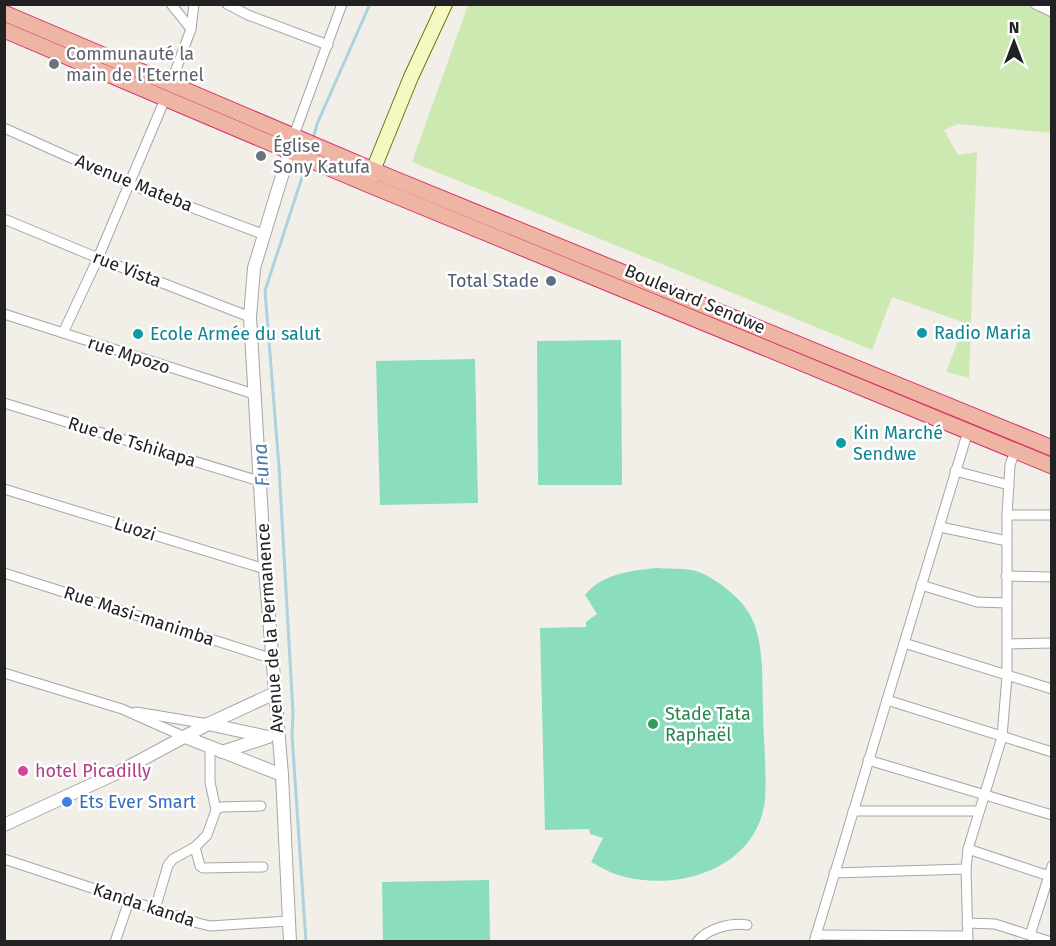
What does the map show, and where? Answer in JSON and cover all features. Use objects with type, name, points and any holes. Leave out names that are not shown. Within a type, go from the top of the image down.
[{"type":"highway","name":"Boulevard Sendwe","points":[[4,13],[330,151],[1052,448]]},
{"type":"highway","name":"Boulevard Sendwe","points":[[4,30],[367,184],[1052,466]]},
{"type":"main road","points":[[367,184],[411,77],[445,4]]},
{"type":"street","points":[[171,4],[191,29]]},
{"type":"street","points":[[171,83],[191,29],[194,4]]},
{"type":"street","points":[[227,4],[248,15],[328,45]]},
{"type":"street","name":"Avenue de la Permanence","points":[[290,942],[282,776],[273,736],[275,693],[259,481],[250,317],[254,268],[300,138],[342,4]]},
{"type":"street","points":[[1035,4],[1052,12]]},
{"type":"street","points":[[63,333],[98,258],[165,99]]},
{"type":"street","name":"Avenue Mateba","points":[[4,128],[129,184],[265,235]]},
{"type":"street","name":"rue Vista","points":[[4,219],[250,317]]},
{"type":"street","name":"rue Mpozo","points":[[4,314],[254,394]]},
{"type":"street","name":"Rue de Tshikapa","points":[[4,403],[259,481]]},
{"type":"street","points":[[968,431],[815,938],[967,939],[968,849],[1002,737],[1008,644],[1007,515],[1015,451]]},
{"type":"street","points":[[955,471],[1009,485]]},
{"type":"street","name":"Luozi","points":[[4,489],[265,569]]},
{"type":"street","points":[[1007,515],[1052,514]]},
{"type":"street","points":[[940,526],[1007,542]]},
{"type":"street","name":"Rue Masi-manimba","points":[[4,573],[273,659]]},
{"type":"street","points":[[1006,576],[1052,577]]},
{"type":"street","points":[[921,585],[977,602],[1007,603]]},
{"type":"street","points":[[1008,644],[1052,643]]},
{"type":"street","points":[[904,644],[1052,689]]},
{"type":"street","points":[[4,673],[122,709],[282,776]]},
{"type":"street","points":[[4,825],[89,787],[208,724],[275,693]]},
{"type":"street","points":[[887,700],[1052,752]]},
{"type":"street","points":[[122,709],[273,736]]},
{"type":"street","points":[[216,749],[273,736]]},
{"type":"street","points":[[155,909],[168,865],[173,859],[195,847],[210,831],[216,810],[210,782],[216,749]]},
{"type":"street","points":[[868,760],[1052,814]]},
{"type":"street","points":[[216,810],[220,807],[261,806]]},
{"type":"street","points":[[853,811],[979,811]]},
{"type":"street","points":[[195,847],[200,866],[203,868],[263,867]]},
{"type":"street","points":[[968,849],[1050,873],[1030,935]]},
{"type":"street","name":"Kanda kanda","points":[[4,859],[210,926],[289,921]]},
{"type":"street","points":[[834,873],[966,869]]},
{"type":"street","points":[[115,942],[129,901]]},
{"type":"street","points":[[696,942],[702,935],[736,923],[747,926]]},
{"type":"street","points":[[967,923],[995,924],[1051,942]]},
{"type":"green space","points":[[468,5],[1051,5],[1051,133],[958,124],[944,130],[958,155],[977,152],[969,378],[946,372],[965,323],[892,297],[872,350],[412,162]]},
{"type":"green space","points":[[621,340],[622,485],[538,485],[537,341]]},
{"type":"green space","points":[[475,359],[478,503],[380,505],[376,361]]},
{"type":"green space","name":"Stade Tata Raphaël","points":[[656,568],[688,569],[706,575],[734,595],[751,616],[756,628],[761,655],[766,776],[765,799],[759,823],[747,843],[730,859],[710,871],[687,878],[662,881],[615,874],[591,862],[603,838],[590,834],[589,829],[545,830],[540,628],[586,627],[586,622],[597,614],[585,595],[599,582],[617,575]]},
{"type":"green space","points":[[489,880],[490,941],[383,941],[382,882]]},
{"type":"waterway","name":"Funa","points":[[313,139],[317,124],[370,4]]},
{"type":"waterway","name":"Funa","points":[[306,942],[292,735],[293,713],[279,467],[265,291],[307,162]]},
{"type":"place","name":"Communauté la main de l'Eternel","points":[[54,64]]},
{"type":"place","name":"Église Sony Katufa","points":[[261,156]]},
{"type":"place","name":"Total Stade","points":[[551,281]]},
{"type":"place","name":"Radio Maria","points":[[922,333]]},
{"type":"place","name":"Ecole Armée du salut","points":[[138,334]]},
{"type":"place","name":"Kin Marché Sendwe","points":[[841,443]]},
{"type":"place","name":"Stade Tata Raphaël","points":[[653,724]]},
{"type":"place","name":"hotel Picadilly","points":[[23,771]]},
{"type":"place","name":"Ets Ever Smart","points":[[67,802]]}]
